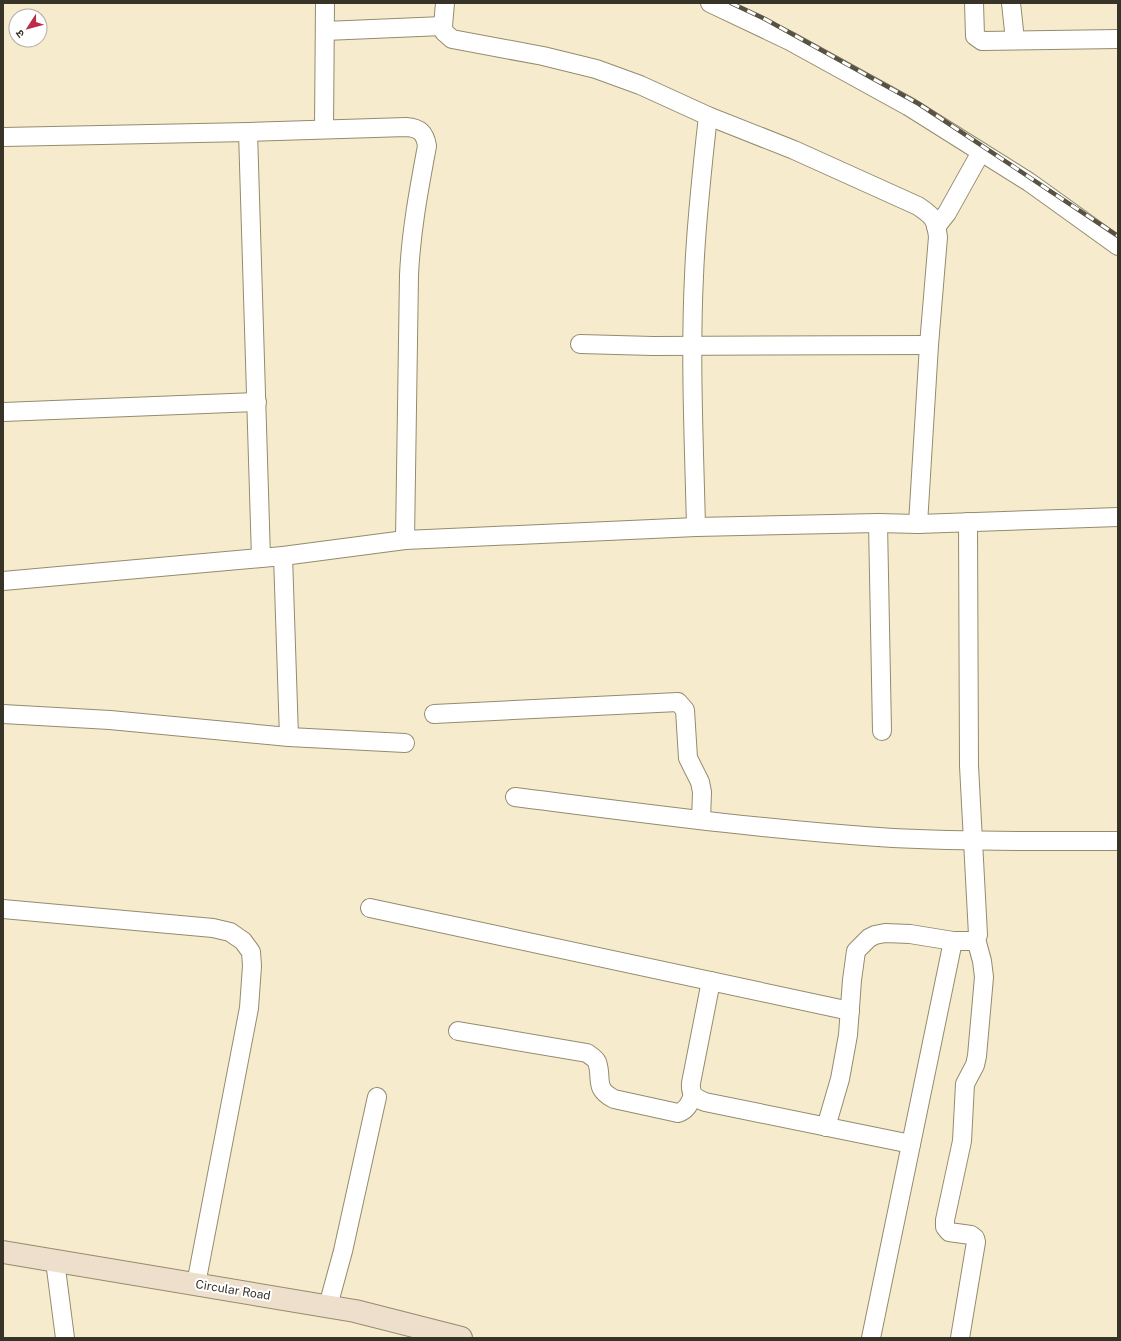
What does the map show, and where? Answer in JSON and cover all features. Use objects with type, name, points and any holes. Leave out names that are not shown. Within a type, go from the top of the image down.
[{"type":"main road","name":"Circular Road","points":[[3,1252],[355,1311],[462,1338]]},
{"type":"street","points":[[324,128],[325,3]]},
{"type":"street","points":[[445,3],[443,26],[444,32],[452,39],[543,56],[596,70],[640,85],[708,116],[794,150],[918,206],[930,214],[936,227],[938,238],[929,345],[918,524]]},
{"type":"street","points":[[710,3],[790,41],[908,106],[1028,182],[1118,246]]},
{"type":"street","points":[[974,3],[975,36],[982,41],[1118,39]]},
{"type":"street","points":[[1011,3],[1015,40]]},
{"type":"street","points":[[325,31],[443,26]]},
{"type":"street","points":[[696,527],[692,346],[694,276],[708,116]]},
{"type":"street","points":[[3,137],[248,132],[406,126],[417,128],[421,132],[426,140],[426,146],[414,213],[410,256],[405,540]]},
{"type":"street","points":[[248,132],[261,558]]},
{"type":"street","points":[[936,227],[947,213],[981,152]]},
{"type":"street","points":[[580,344],[653,346],[929,345]]},
{"type":"street","points":[[3,412],[256,402]]},
{"type":"street","points":[[3,581],[283,556],[405,540],[696,527],[878,522],[918,524],[1118,517]]},
{"type":"street","points":[[878,522],[882,730]]},
{"type":"street","points":[[960,1338],[976,1242],[974,1237],[971,1235],[949,1232],[945,1227],[945,1220],[962,1140],[965,1084],[975,1065],[977,1056],[984,977],[982,960],[976,939],[978,935],[969,766],[968,522]]},
{"type":"street","points":[[283,556],[289,737]]},
{"type":"street","points":[[434,714],[678,702],[684,708],[686,714],[688,758],[700,782],[702,792],[701,820]]},
{"type":"street","points":[[3,714],[110,720],[289,737],[405,743]]},
{"type":"street","points":[[515,797],[744,826],[894,838],[1118,841]]},
{"type":"street","points":[[370,908],[850,1010]]},
{"type":"street","points":[[3,909],[213,928],[230,932],[242,941],[250,952],[252,966],[249,1008],[196,1284]]},
{"type":"street","points":[[826,1126],[840,1079],[848,1035],[852,980],[856,951],[869,938],[885,933],[910,934],[953,941],[973,941],[976,939]]},
{"type":"street","points":[[872,1338],[953,941]]},
{"type":"street","points":[[711,981],[691,1083],[691,1092],[694,1096],[705,1102],[911,1144]]},
{"type":"street","points":[[458,1031],[587,1053],[597,1062],[601,1088],[607,1096],[614,1099],[678,1113],[684,1111],[688,1107],[694,1096]]},
{"type":"street","points":[[328,1306],[343,1251],[377,1097]]},
{"type":"street","points":[[55,1261],[65,1338]]},
{"type":"railway","points":[[731,3],[765,19],[919,104],[1118,236]]}]
